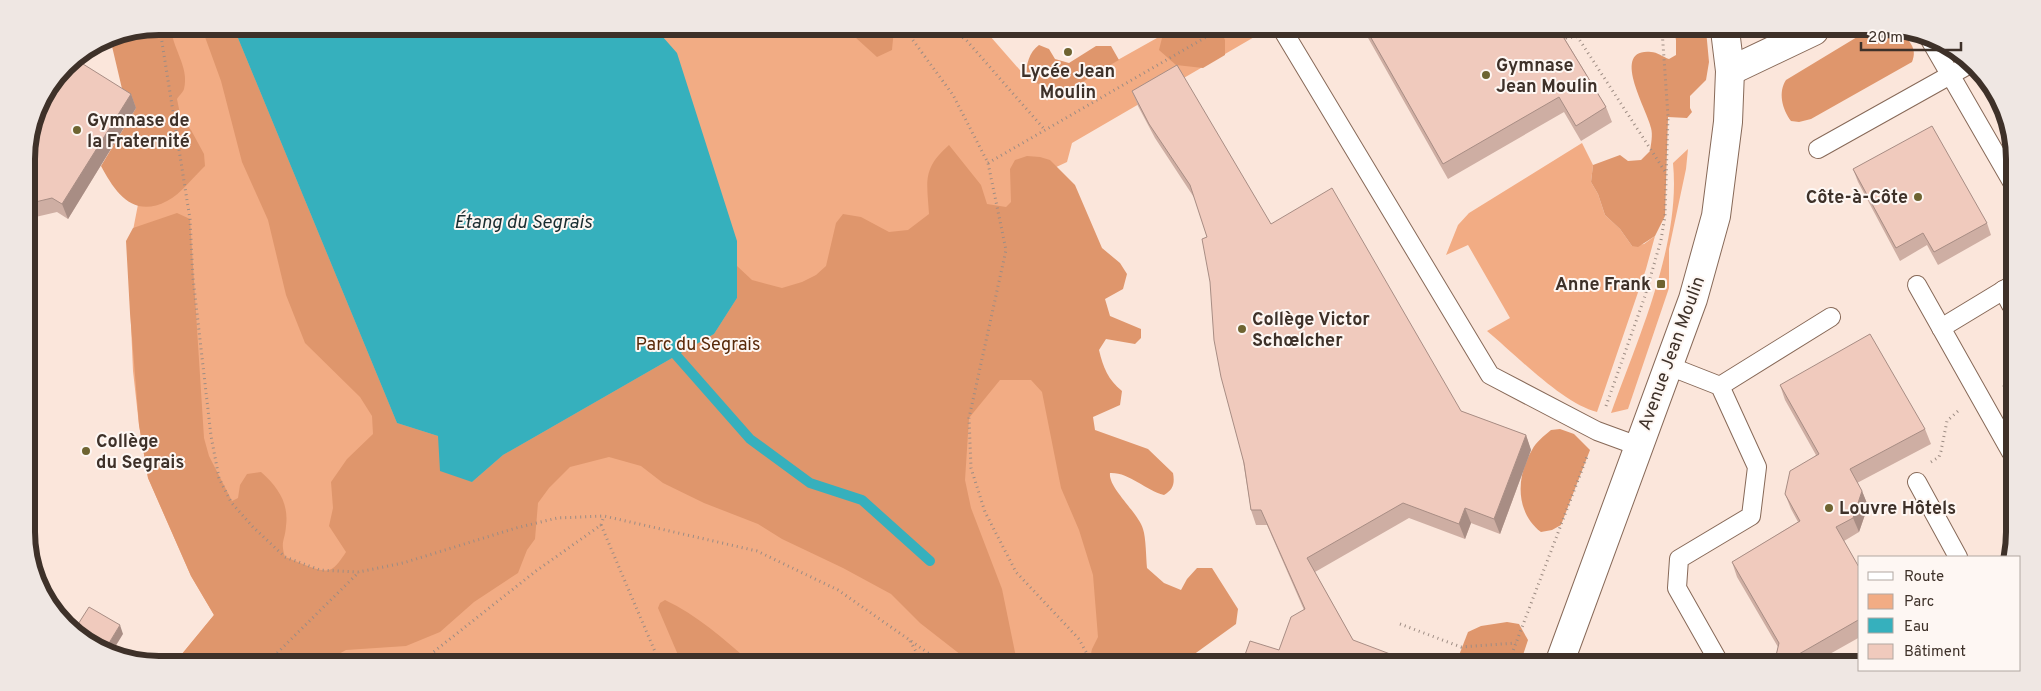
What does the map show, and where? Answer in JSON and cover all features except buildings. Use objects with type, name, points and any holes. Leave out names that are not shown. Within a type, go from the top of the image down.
[{"type":"street","name":"Avenue Jean Moulin","points":[[1562,656],[1693,299],[1716,216],[1728,122],[1730,71],[1726,35]]},
{"type":"street","points":[[1730,71],[1806,35]]},
{"type":"lane","points":[[1286,35],[1490,375],[1597,431],[1638,446]]},
{"type":"lane","points":[[1934,47],[2006,172]]},
{"type":"lane","points":[[1818,149],[1965,67]]},
{"type":"lane","points":[[1917,285],[2006,443]]},
{"type":"lane","points":[[1941,328],[2006,296]]},
{"type":"lane","points":[[1720,386],[1831,317]]},
{"type":"lane","points":[[1669,366],[1720,386],[1757,467],[1751,516],[1679,558],[1677,588],[1715,656]]},
{"type":"lane","points":[[1917,482],[1957,556]]},
{"type":"path","points":[[161,35],[190,219],[193,278],[214,456],[219,478],[232,502],[253,527],[285,557],[320,570],[359,572],[403,563],[516,528],[557,518],[604,516],[757,551],[838,590],[932,656]]},
{"type":"path","points":[[909,35],[952,95],[988,163],[1006,250],[970,418],[971,468],[985,512],[1016,572],[1079,639],[1089,656]]},
{"type":"path","points":[[960,35],[1045,130]]},
{"type":"path","points":[[988,163],[1210,35]]},
{"type":"path","points":[[1561,39],[1592,35]]},
{"type":"path","points":[[1511,656],[1597,431],[1645,296],[1661,240],[1665,216],[1668,116],[1662,35]]},
{"type":"path","points":[[1577,36],[1667,174]]},
{"type":"path","points":[[1917,482],[1916,472],[1939,457],[1947,420],[2006,386]]},
{"type":"path","points":[[428,656],[536,571],[601,525],[604,516]]},
{"type":"path","points":[[601,525],[656,656]]},
{"type":"path","points":[[274,656],[359,572]]},
{"type":"path","points":[[1400,624],[1461,647],[1516,643]]},
{"type":"path","points":[[909,640],[918,656]]},
{"type":"green space","name":"Parc du Segrais","points":[[158,35],[989,35],[1026,77],[1042,86],[1066,89],[1162,35],[1258,35],[1072,143],[1067,162],[1037,176],[1074,385],[1157,656],[180,656],[214,615],[191,576],[148,478],[139,425],[133,371],[128,256],[148,153]]},
{"type":"green space","points":[[172,35],[183,65],[185,81],[184,89],[177,99],[181,119],[191,130],[204,154],[205,166],[172,198],[155,206],[144,207],[126,200],[112,185],[101,166],[136,108],[123,93],[112,44],[135,37]]},
{"type":"green space","points":[[204,35],[237,35],[397,423],[438,436],[472,482],[503,455],[714,334],[737,298],[737,266],[752,280],[782,288],[802,282],[816,275],[826,266],[836,223],[843,214],[861,217],[889,232],[908,230],[929,214],[927,184],[930,169],[934,161],[949,145],[981,185],[987,204],[1006,207],[1011,202],[1010,169],[1015,160],[1027,156],[1050,160],[1075,185],[1102,248],[1120,263],[1127,274],[1123,289],[1105,299],[1110,316],[1141,329],[1141,338],[1135,344],[1106,339],[1099,350],[1107,373],[1122,391],[1120,405],[1093,417],[1095,430],[1148,449],[1173,473],[1174,480],[1171,489],[1164,495],[1124,475],[1110,473],[1111,479],[1118,493],[1140,522],[1143,529],[1147,568],[1164,583],[1181,590],[1187,579],[1197,568],[1212,568],[1238,609],[1236,624],[1192,656],[1090,656],[1098,637],[1093,575],[1079,530],[1061,488],[1042,392],[1031,380],[1000,380],[969,418],[965,480],[971,508],[1002,589],[1016,656],[962,656],[920,623],[891,594],[843,568],[782,539],[758,524],[704,503],[663,483],[641,466],[609,457],[570,467],[549,488],[538,503],[535,539],[527,550],[518,573],[474,602],[440,632],[406,646],[346,650],[335,656],[180,656],[214,615],[191,576],[148,478],[139,425],[130,313],[126,241],[133,228],[177,213],[190,219],[204,438],[209,456],[232,501],[238,498],[240,485],[247,474],[261,472],[277,490],[286,510],[283,544],[285,557],[313,568],[325,570],[332,569],[341,560],[346,552],[329,526],[333,508],[331,482],[347,459],[373,434],[372,416],[360,397],[305,343],[286,295],[268,220],[242,162],[221,81]]},
{"type":"green space","points":[[853,35],[893,35],[892,50],[877,57]]},
{"type":"green space","points":[[1167,35],[1223,35],[1225,40],[1225,55],[1203,68],[1176,65],[1159,50],[1162,38]]},
{"type":"green space","points":[[1675,35],[1706,35],[1709,62],[1706,80],[1690,96],[1692,112],[1687,118],[1668,117],[1665,216],[1655,236],[1638,247],[1632,246],[1620,229],[1605,215],[1598,194],[1591,182],[1593,165],[1620,155],[1628,161],[1641,160],[1650,151],[1652,131],[1634,82],[1633,60],[1639,53],[1651,52],[1669,59],[1676,55]]},
{"type":"green space","points":[[1860,35],[1905,37],[1914,53],[1912,62],[1811,119],[1799,122],[1791,121],[1785,111],[1782,90],[1786,80]]},
{"type":"green space","points":[[1039,45],[1049,49],[1055,59],[1069,63],[1096,46],[1111,46],[1119,60],[1079,84],[1062,90],[1055,90],[1040,85],[1026,77],[1029,59]]},
{"type":"green space","points":[[1582,143],[1593,165],[1591,182],[1598,194],[1605,215],[1620,229],[1632,246],[1644,244],[1655,236],[1646,269],[1597,412],[1569,399],[1555,389],[1487,331],[1510,318],[1468,245],[1446,255],[1458,225],[1469,213]]},
{"type":"green space","points":[[1688,149],[1686,169],[1669,249],[1669,288],[1628,409],[1611,413],[1645,322],[1664,258],[1674,194],[1673,163]]},
{"type":"green space","points":[[1560,429],[1574,434],[1590,450],[1561,525],[1552,530],[1541,532],[1532,524],[1523,504],[1521,482],[1523,471],[1527,460],[1538,442],[1551,430]]},
{"type":"green space","points":[[665,600],[699,620],[743,656],[678,656],[658,608],[660,603]]},
{"type":"green space","points":[[1507,622],[1519,624],[1528,640],[1523,656],[1459,656],[1468,632],[1481,626]]},
{"type":"water","name":"Étang du Segrais","points":[[237,35],[661,35],[677,53],[737,241],[737,298],[714,334],[503,455],[472,482],[440,471],[438,436],[397,423]]},
{"type":"waterway","points":[[676,355],[750,439],[810,483],[862,500],[930,561]]},
{"type":"place","name":"Lycée Jean Moulin","points":[[1068,52]]},
{"type":"place","name":"Gymnase Jean Moulin","points":[[1486,75]]},
{"type":"place","name":"Gymnase de la Fraternité","points":[[77,130]]},
{"type":"place","name":"Côte-à-Côte","points":[[1918,197]]},
{"type":"place","name":"Anne Frank","points":[[1661,284]]},
{"type":"place","name":"Collège Victor Schœlcher","points":[[1242,329]]},
{"type":"place","name":"Collège du Segrais","points":[[86,451]]},
{"type":"place","name":"Louvre Hôtels","points":[[1829,508]]}]
